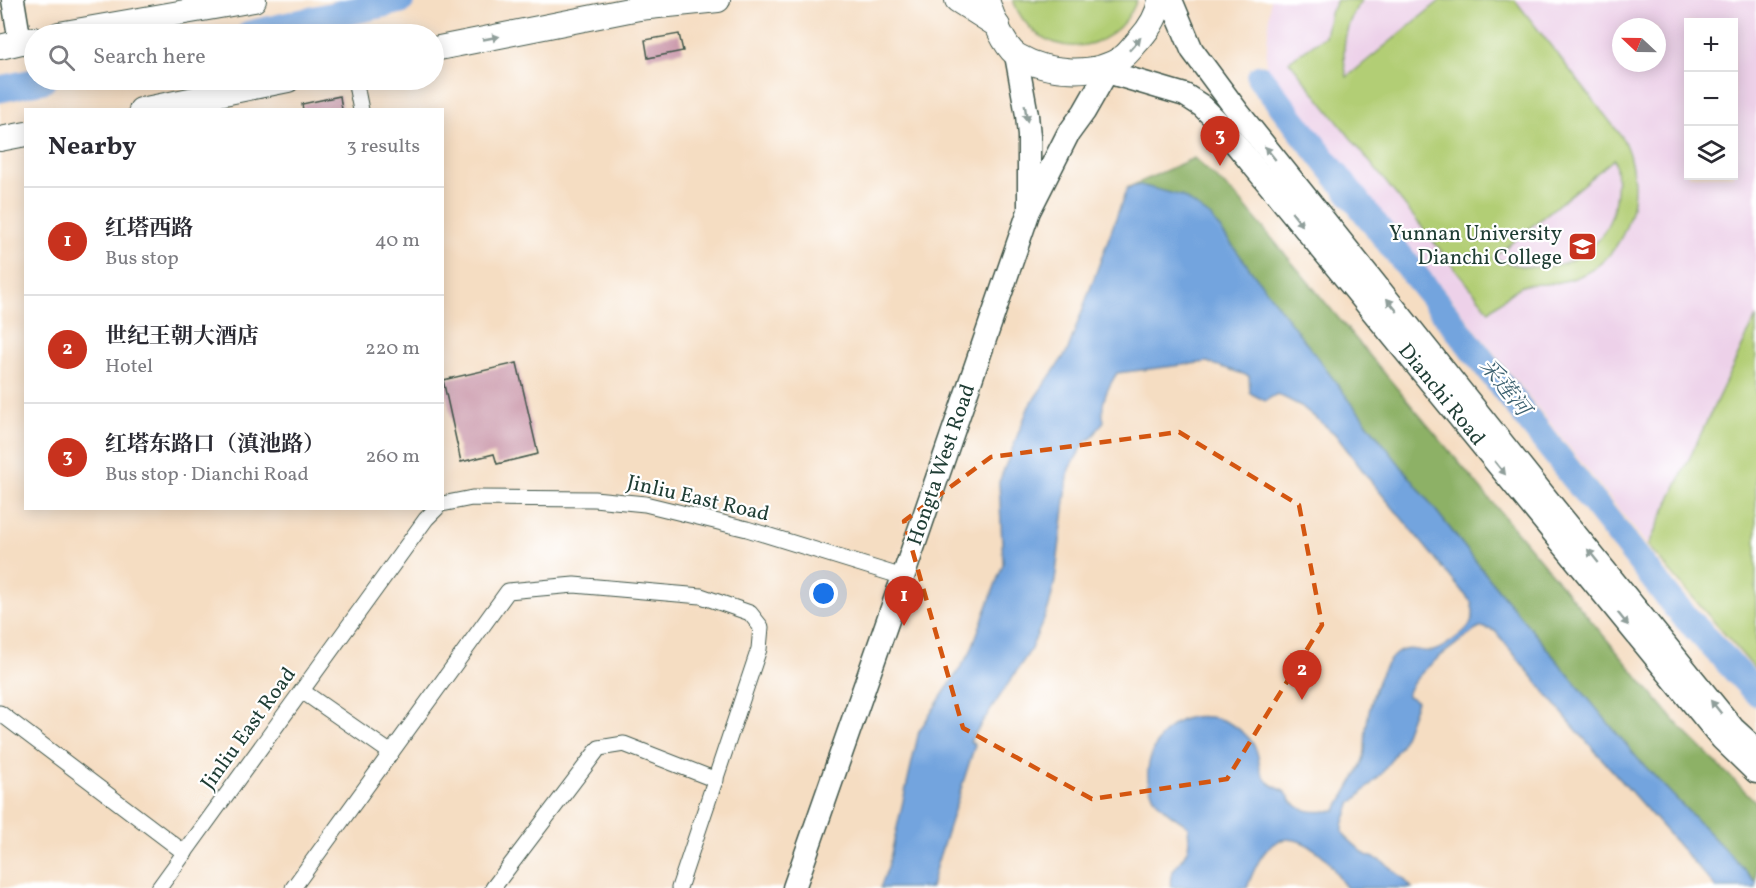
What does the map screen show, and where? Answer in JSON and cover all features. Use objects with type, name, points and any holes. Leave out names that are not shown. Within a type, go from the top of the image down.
[{"type":"main road","points":[[13,0],[22,42]]},
{"type":"main road","points":[[25,24],[28,0]]},
{"type":"main road","points":[[116,24],[254,0]]},
{"type":"main road","points":[[444,47],[639,8],[718,0]]},
{"type":"main road","points":[[957,0],[998,26]]},
{"type":"main road","points":[[987,0],[1003,37],[1016,55],[1029,136],[1029,211]]},
{"type":"main road","points":[[1016,55],[1043,66],[1071,71],[1104,68],[1124,57],[1150,28],[1160,0]]},
{"type":"main road","name":"Dianchi Road","points":[[1171,0],[1192,50],[1238,112],[1733,728],[1756,749]]},
{"type":"main road","points":[[1029,211],[1068,134],[1084,112],[1104,68]]},
{"type":"main road","name":"Dianchi Road","points":[[1104,68],[1149,85],[1185,95],[1202,106],[1216,120],[1722,740],[1756,772]]},
{"type":"main road","points":[[1084,112],[1114,91],[1149,85]]},
{"type":"main road","points":[[151,108],[239,90]]},
{"type":"main road","points":[[0,139],[24,134]]},
{"type":"main road","name":"Hongta West Road","points":[[794,888],[1029,211]]},
{"type":"street","points":[[357,90],[361,108]]},
{"type":"street","name":"Jinliu East Road","points":[[444,504],[483,498],[594,499],[645,504],[747,529],[903,577]]},
{"type":"street","name":"Jinliu East Road","points":[[159,888],[426,519],[435,510]]},
{"type":"street","points":[[293,888],[508,591],[574,585],[702,596],[750,613],[761,627],[759,649],[679,888]]},
{"type":"street","points":[[302,691],[391,753]]},
{"type":"street","points":[[0,713],[185,853]]},
{"type":"street","points":[[493,888],[599,748],[624,744],[716,780]]},
{"type":"highlighted area","points":[[1179,432],[1299,505],[1322,625],[1227,779],[1092,799],[963,728],[904,521],[991,457]]},
{"type":"shaded area","name":"Yunnan University Dianchi College","points":[[1270,0],[1756,0],[1756,317],[1648,546],[1266,66]]},
{"type":"green space","points":[[1013,0],[1137,0],[1126,20],[1111,34],[1093,43],[1074,46],[1056,43],[1038,35],[1024,20]]},
{"type":"green space","points":[[1337,0],[1362,0],[1348,27],[1344,47],[1347,77],[1441,0],[1515,0],[1622,137],[1628,151],[1633,175],[1632,209],[1620,240],[1610,254],[1598,265],[1575,278],[1554,283],[1522,286],[1489,311],[1289,61],[1325,36],[1330,13]],"holes":[[[1614,159],[1617,174],[1616,190],[1609,221],[1600,238],[1586,251],[1553,266],[1533,267],[1493,258]]]},
{"type":"green space","points":[[1194,158],[1239,199],[1679,726],[1756,802],[1756,882],[1638,759],[1492,582],[1353,405],[1140,186],[1127,188]]},
{"type":"green space","points":[[1756,317],[1756,670],[1648,546]]},
{"type":"water","points":[[1140,185],[1182,196],[1211,217],[1353,405],[1492,582],[1638,759],[1756,882],[1756,888],[1716,888],[1573,726],[1495,631],[1482,627],[1436,660],[1410,687],[1407,696],[1417,701],[1401,745],[1382,773],[1350,805],[1343,825],[1343,832],[1347,838],[1366,855],[1382,861],[1412,888],[1347,888],[1322,855],[1295,840],[1274,843],[1266,851],[1247,888],[1171,887],[1171,875],[1186,853],[1189,839],[1188,826],[1159,804],[1149,783],[1149,762],[1165,732],[1173,725],[1192,717],[1217,718],[1230,724],[1249,738],[1257,753],[1261,773],[1265,779],[1285,792],[1298,807],[1319,812],[1336,810],[1363,762],[1369,710],[1380,677],[1390,659],[1401,651],[1410,649],[1433,651],[1442,647],[1464,631],[1473,616],[1471,602],[1335,434],[1301,406],[1277,394],[1265,401],[1250,393],[1249,376],[1207,362],[1117,373],[1104,402],[1104,421],[1092,438],[1086,441],[1069,469],[1055,581],[1049,607],[1030,651],[970,741],[975,745],[931,888],[880,888],[888,867],[919,731],[970,653],[1003,564],[999,482],[1029,406],[1067,352],[1127,188]]},
{"type":"building","points":[[679,34],[683,51],[648,58],[645,40]]},
{"type":"building","points":[[340,96],[342,108],[303,108],[302,104]]},
{"type":"building","points":[[517,363],[538,454],[497,464],[494,454],[461,462],[444,380]]},
{"type":"waterway","name":"采莲河","points":[[294,24],[401,0]]},
{"type":"waterway","name":"采莲河","points":[[1260,78],[1675,606],[1756,692]]},
{"type":"waterway","name":"采莲河","points":[[0,89],[24,84]]},
{"type":"place","name":"红塔东路口（滇池路）","points":[[1220,166]]},
{"type":"place","name":"Yunnan University Dianchi College","points":[[1583,246]]},
{"type":"place","name":"红塔西路","points":[[904,626]]},
{"type":"place","name":"世纪王朝大酒店","points":[[1302,700]]}]
